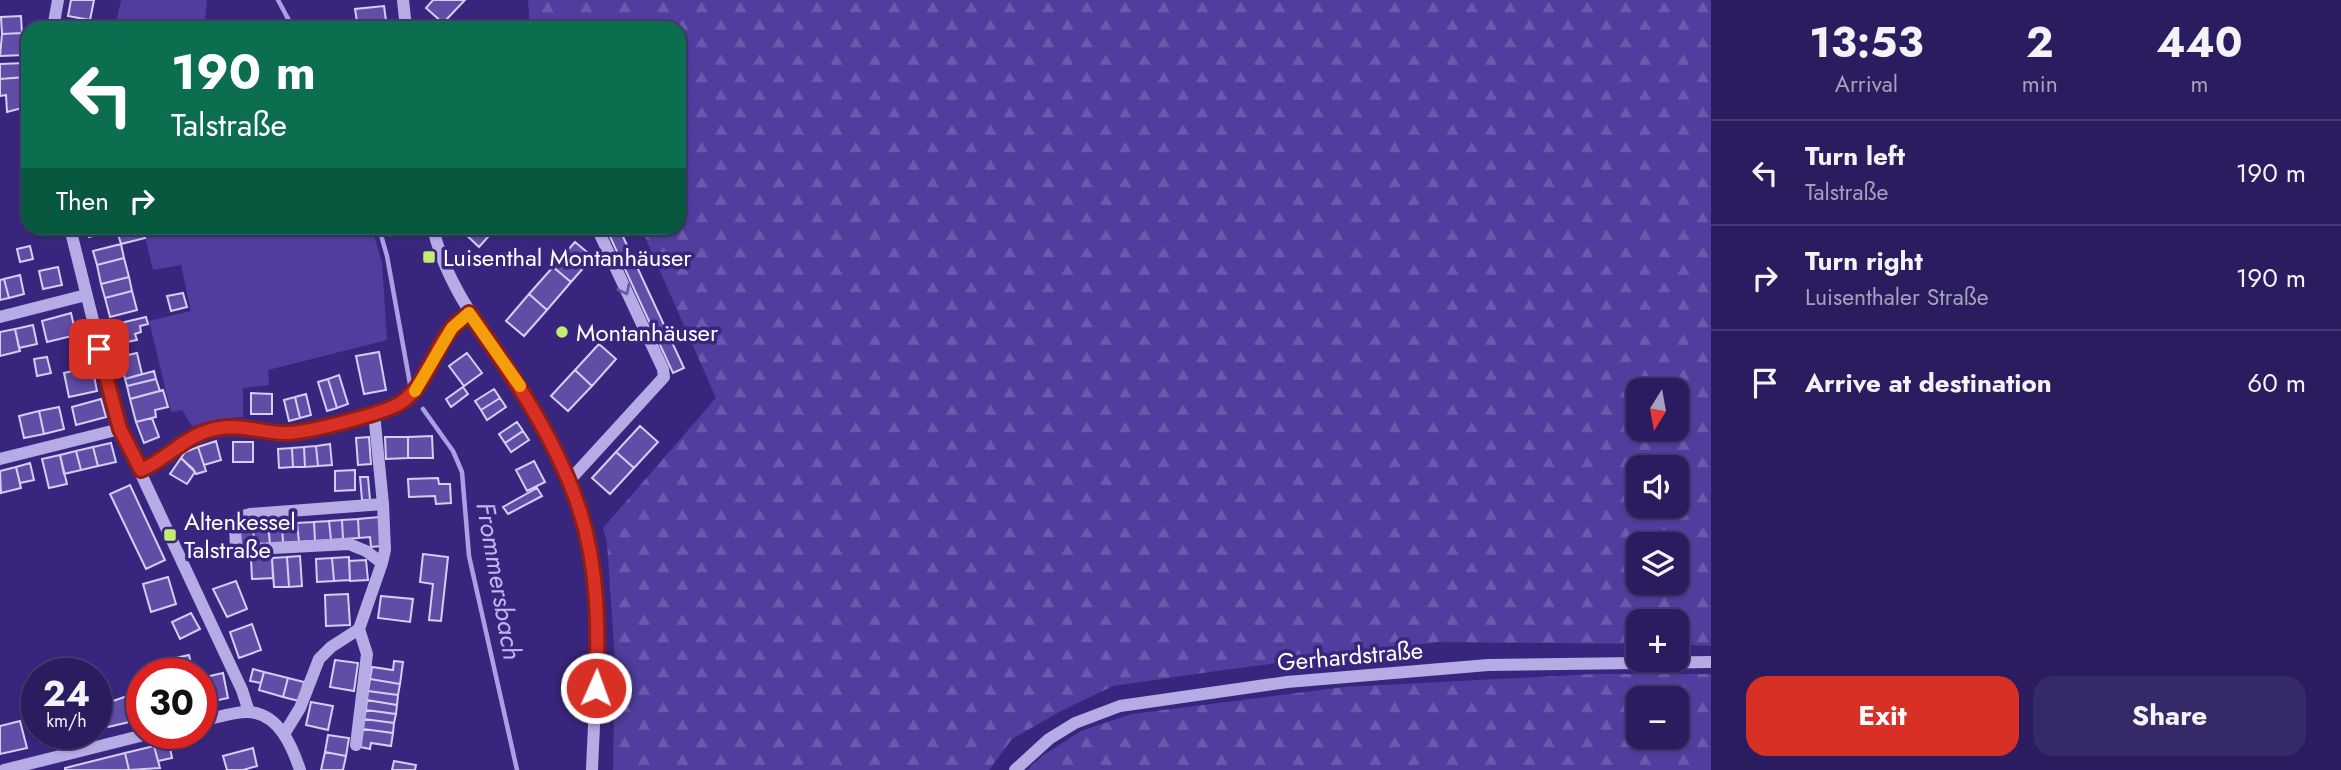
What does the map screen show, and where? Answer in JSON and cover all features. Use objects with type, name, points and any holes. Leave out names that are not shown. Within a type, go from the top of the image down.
[{"type":"street","points":[[54,21],[58,0]]},
{"type":"street","points":[[403,0],[405,21]]},
{"type":"street","points":[[72,235],[120,429],[242,690],[249,712]]},
{"type":"street","points":[[435,235],[438,251],[455,290],[531,405],[579,508],[587,536],[596,599],[597,661],[592,770]]},
{"type":"street","points":[[568,482],[664,377],[663,369],[600,235]]},
{"type":"street","points":[[0,317],[86,295]]},
{"type":"street","points":[[141,470],[156,464],[189,437],[219,428],[291,433],[374,413],[399,404],[415,391],[452,328],[469,313]]},
{"type":"street","points":[[356,745],[367,654],[359,629],[385,550],[374,413]]},
{"type":"street","points":[[0,460],[120,429]]},
{"type":"street","points":[[382,562],[349,544],[236,550],[235,525],[240,517],[250,514],[383,504]]},
{"type":"street","points":[[284,734],[300,708],[319,659],[359,629]]},
{"type":"street","name":"Gerhardstraße","points":[[1014,770],[1049,738],[1075,723],[1120,706],[1287,682],[1488,665],[1711,662]]},
{"type":"street","points":[[217,718],[249,712],[269,718],[284,734],[300,770]]},
{"type":"street","points":[[4,770],[126,740]]},
{"type":"green space","points":[[121,0],[207,0],[205,21],[116,21]]},
{"type":"green space","points":[[528,0],[1711,0],[1711,646],[1689,645],[1689,609],[1626,609],[1626,644],[1438,642],[1113,686],[1012,739],[989,770],[613,770],[615,660],[607,543],[603,528],[716,398],[644,235],[686,235],[686,21],[530,21]]},
{"type":"green space","points":[[145,235],[374,235],[382,263],[387,340],[268,370],[269,385],[243,388],[243,417],[218,419],[192,426],[182,410],[171,412],[149,321],[191,311],[181,265],[153,270]]},
{"type":"green space","points":[[1595,674],[1711,674],[1711,770],[1027,770],[1042,756],[1081,731],[1132,714],[1344,687]]},
{"type":"building","points":[[71,0],[94,0],[90,20],[68,16]]},
{"type":"building","points":[[433,0],[465,0],[445,21],[441,21],[426,8]]},
{"type":"building","points":[[384,6],[386,21],[357,21],[355,9]]},
{"type":"building","points":[[21,16],[21,33],[2,34],[1,17]]},
{"type":"building","points":[[21,33],[21,55],[0,56],[2,34]]},
{"type":"building","points":[[21,63],[21,77],[0,79],[0,64]]},
{"type":"building","points":[[21,77],[21,108],[7,112],[6,95],[0,96],[0,79]]},
{"type":"building","points":[[118,235],[144,235],[145,238],[121,244]]},
{"type":"building","points":[[466,235],[490,235],[479,247]]},
{"type":"building","points":[[609,235],[622,235],[684,368],[673,373]]},
{"type":"building","points":[[575,242],[593,257],[571,282],[553,267]]},
{"type":"building","points":[[121,244],[124,258],[97,265],[93,251]]},
{"type":"building","points":[[30,246],[33,259],[20,262],[17,249]]},
{"type":"building","points":[[124,258],[129,277],[101,284],[97,265]]},
{"type":"building","points":[[58,267],[62,285],[43,289],[39,271]]},
{"type":"building","points":[[553,267],[571,282],[547,310],[529,294]]},
{"type":"building","points":[[20,275],[24,294],[9,298],[4,279]]},
{"type":"building","points":[[129,277],[132,291],[105,298],[101,284]]},
{"type":"building","points":[[4,279],[9,298],[0,300],[0,280]]},
{"type":"building","points":[[132,291],[137,310],[110,317],[105,298]]},
{"type":"building","points":[[183,293],[187,307],[171,311],[167,296]]},
{"type":"building","points":[[529,294],[547,310],[524,336],[506,321]]},
{"type":"building","points":[[71,313],[76,335],[47,342],[42,321]]},
{"type":"building","points":[[146,317],[148,324],[140,326],[141,332],[135,334],[137,340],[117,344],[112,325]]},
{"type":"building","points":[[33,325],[37,344],[19,348],[15,329]]},
{"type":"building","points":[[15,329],[20,351],[0,356],[0,332]]},
{"type":"building","points":[[599,344],[616,359],[592,386],[575,370]]},
{"type":"building","points":[[379,352],[386,390],[364,394],[356,356]]},
{"type":"building","points":[[137,353],[142,374],[125,379],[119,357]]},
{"type":"building","points":[[467,353],[482,373],[464,386],[449,366]]},
{"type":"building","points":[[47,357],[51,373],[37,376],[34,359]]},
{"type":"building","points":[[92,366],[97,391],[69,397],[64,373]]},
{"type":"building","points":[[575,370],[592,386],[568,411],[551,396]]},
{"type":"building","points":[[154,371],[156,379],[127,386],[125,379]]},
{"type":"building","points":[[339,375],[348,404],[337,408],[328,379]]},
{"type":"building","points":[[156,379],[160,391],[130,399],[127,386]]},
{"type":"building","points":[[328,379],[337,408],[327,411],[318,382]]},
{"type":"building","points":[[463,387],[468,394],[451,407],[446,399]]},
{"type":"building","points":[[494,389],[500,398],[481,410],[475,401]]},
{"type":"building","points":[[163,390],[168,407],[155,410],[156,417],[136,422],[130,399]]},
{"type":"building","points":[[251,393],[272,394],[272,414],[251,414]]},
{"type":"building","points":[[306,394],[311,415],[300,418],[295,397]]},
{"type":"building","points":[[295,397],[300,418],[289,421],[284,400]]},
{"type":"building","points":[[500,398],[506,407],[487,420],[481,410]]},
{"type":"building","points":[[101,399],[106,417],[76,425],[72,407]]},
{"type":"building","points":[[59,407],[64,429],[44,434],[39,411]]},
{"type":"building","points":[[39,411],[44,434],[24,438],[19,416]]},
{"type":"building","points":[[152,418],[159,437],[144,443],[136,422]]},
{"type":"building","points":[[517,422],[523,431],[505,443],[499,434]]},
{"type":"building","points":[[640,426],[658,442],[634,468],[616,452]]},
{"type":"building","points":[[523,431],[529,440],[511,452],[505,443]]},
{"type":"building","points":[[432,436],[433,458],[408,458],[408,437]]},
{"type":"building","points":[[369,437],[371,464],[358,465],[356,438]]},
{"type":"building","points":[[385,437],[408,437],[408,458],[386,459]]},
{"type":"building","points":[[216,441],[221,460],[204,465],[198,447]]},
{"type":"building","points":[[233,442],[253,442],[253,462],[233,462]]},
{"type":"building","points":[[111,443],[116,462],[98,466],[93,447]]},
{"type":"building","points":[[330,444],[332,465],[318,466],[316,446]]},
{"type":"building","points":[[316,446],[318,466],[305,467],[304,447]]},
{"type":"building","points":[[93,447],[98,466],[81,470],[76,451]]},
{"type":"building","points":[[198,447],[206,471],[196,474],[181,458],[185,452]]},
{"type":"building","points":[[304,447],[305,467],[293,467],[292,448]]},
{"type":"building","points":[[292,448],[293,467],[279,468],[278,449]]},
{"type":"building","points":[[76,451],[81,470],[64,474],[60,455]]},
{"type":"building","points":[[616,452],[634,468],[610,494],[592,478]]},
{"type":"building","points":[[60,455],[67,484],[49,488],[42,459]]},
{"type":"building","points":[[181,458],[195,472],[187,484],[170,474]]},
{"type":"building","points":[[534,461],[545,482],[527,491],[516,470]]},
{"type":"building","points":[[30,463],[34,480],[20,483],[16,467]]},
{"type":"building","points":[[16,467],[21,488],[1,493],[0,471]]},
{"type":"building","points":[[355,470],[355,490],[335,491],[335,471]]},
{"type":"building","points":[[360,477],[368,477],[370,500],[362,500]]},
{"type":"building","points":[[438,478],[439,484],[450,484],[451,503],[436,504],[435,496],[409,497],[408,479]]},
{"type":"building","points":[[130,485],[165,560],[146,569],[110,494]]},
{"type":"building","points":[[537,488],[542,496],[508,514],[503,507]]},
{"type":"building","points":[[379,517],[381,546],[371,547],[370,537],[359,538],[358,519]]},
{"type":"building","points":[[358,519],[359,538],[343,539],[342,520]]},
{"type":"building","points":[[342,520],[343,539],[331,540],[329,521]]},
{"type":"building","points":[[329,521],[331,540],[315,541],[314,522]]},
{"type":"building","points":[[314,522],[315,541],[299,542],[297,523]]},
{"type":"building","points":[[297,523],[299,542],[283,543],[282,524]]},
{"type":"building","points":[[282,524],[283,543],[270,544],[268,525]]},
{"type":"building","points":[[268,525],[270,544],[254,545],[253,526]]},
{"type":"building","points":[[253,526],[254,545],[241,546],[239,527]]},
{"type":"building","points":[[423,554],[448,557],[441,621],[429,620],[433,584],[420,582]]},
{"type":"building","points":[[300,556],[302,586],[289,587],[287,557]]},
{"type":"building","points":[[287,557],[289,587],[274,587],[272,558]]},
{"type":"building","points":[[349,557],[350,580],[334,581],[332,558]]},
{"type":"building","points":[[272,558],[273,578],[252,579],[251,559]]},
{"type":"building","points":[[332,558],[334,581],[317,582],[316,559]]},
{"type":"building","points":[[366,560],[368,580],[350,581],[349,561]]},
{"type":"building","points":[[168,577],[176,604],[151,612],[143,584]]},
{"type":"building","points":[[236,581],[247,609],[227,617],[213,589]]},
{"type":"building","points":[[348,594],[350,625],[326,626],[325,595]]},
{"type":"building","points":[[381,596],[413,599],[410,622],[378,618]]},
{"type":"building","points":[[191,613],[200,629],[180,639],[172,622]]},
{"type":"building","points":[[252,624],[261,650],[239,658],[230,632]]},
{"type":"building","points":[[335,660],[358,663],[354,691],[330,687]]},
{"type":"building","points":[[394,661],[403,662],[400,684],[370,679],[372,667],[393,670]]},
{"type":"building","points":[[253,669],[264,672],[261,683],[250,681]]},
{"type":"building","points":[[264,672],[288,678],[283,697],[259,690]]},
{"type":"building","points":[[223,673],[228,698],[217,700],[217,674]]},
{"type":"building","points":[[288,678],[304,682],[299,701],[283,697]]},
{"type":"building","points":[[370,679],[400,684],[398,695],[368,691]]},
{"type":"building","points":[[368,691],[398,695],[397,705],[367,700]]},
{"type":"building","points":[[126,696],[126,723],[112,726],[112,701]]},
{"type":"building","points":[[367,700],[397,705],[396,714],[366,710]]},
{"type":"building","points":[[311,702],[333,706],[328,730],[306,725]]},
{"type":"building","points":[[366,710],[396,714],[394,723],[364,719]]},
{"type":"building","points":[[364,719],[394,723],[393,733],[363,729]]},
{"type":"building","points":[[20,721],[22,749],[0,754],[0,726]]},
{"type":"building","points":[[363,729],[393,733],[391,746],[371,743],[370,749],[360,747]]},
{"type":"building","points":[[328,735],[349,738],[346,756],[325,752]]},
{"type":"building","points":[[253,748],[257,766],[243,770],[227,770],[223,756]]},
{"type":"building","points":[[155,749],[170,749],[172,758],[158,761]]},
{"type":"building","points":[[155,749],[160,768],[129,770],[125,753]]},
{"type":"building","points":[[325,752],[346,756],[343,770],[321,770]]},
{"type":"building","points":[[125,753],[129,770],[65,770],[65,768]]},
{"type":"building","points":[[394,761],[416,765],[415,770],[392,770]]},
{"type":"waterway","name":"Frommersbach","points":[[278,0],[289,21]]},
{"type":"waterway","name":"Frommersbach","points":[[381,235],[410,384]]},
{"type":"waterway","name":"Frommersbach","points":[[423,409],[453,451],[462,472],[469,556],[517,770]]},
{"type":"slow traffic","points":[[415,391],[452,328],[469,313],[520,386]]},
{"type":"place","name":"Luisenthal Montanhäuser","points":[[429,257]]},
{"type":"place","name":"Montanhäuser","points":[[562,332]]},
{"type":"place","name":"Altenkessel Talstraße","points":[[170,535]]},
{"type":"route","points":[[99,349],[120,429],[141,470],[156,464],[189,437],[219,428],[291,433],[374,413],[399,404],[415,391],[452,328],[469,313],[508,367],[531,405],[549,438],[579,508],[587,536],[596,599],[596,688]]}]
